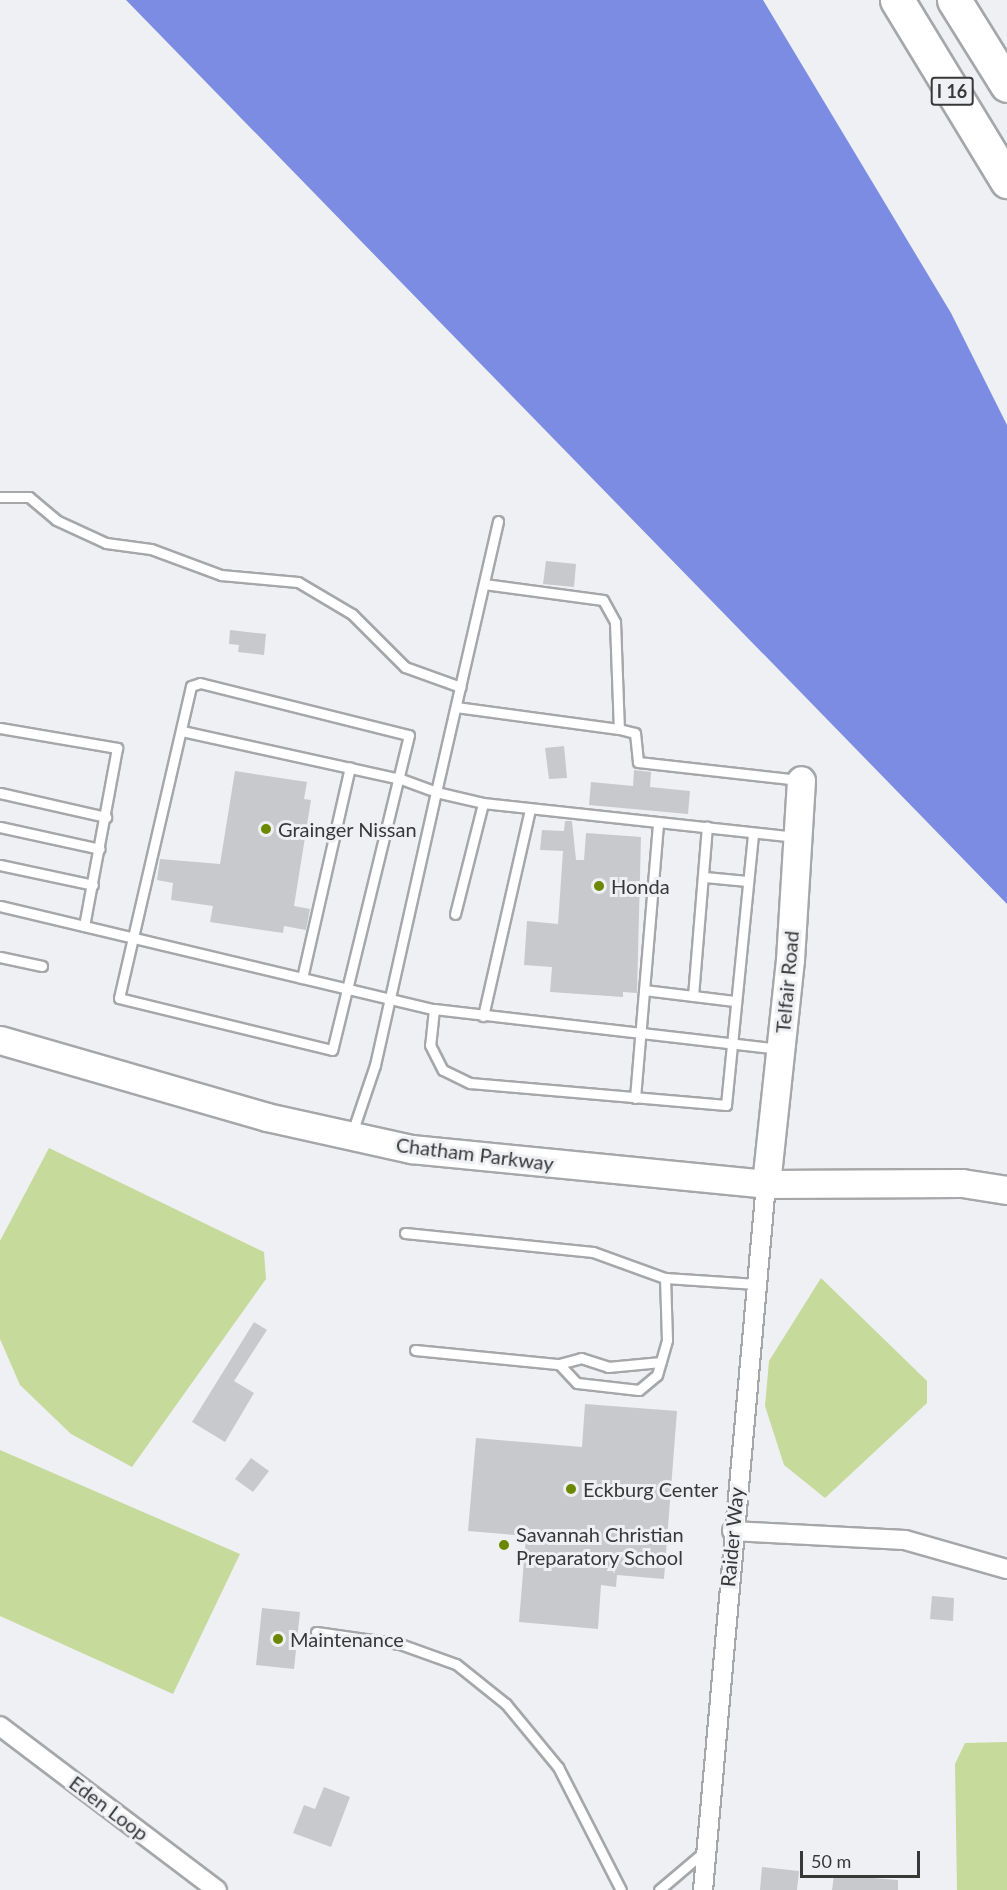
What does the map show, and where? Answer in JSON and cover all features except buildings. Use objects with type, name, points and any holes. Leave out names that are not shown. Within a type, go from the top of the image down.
[{"type":"highway","name":"I 16","points":[[897,0],[1007,181]]},
{"type":"highway","name":"I 16","points":[[954,0],[1007,86]]},
{"type":"main road","name":"Telfair Road","points":[[766,1184],[780,1049],[801,780]]},
{"type":"main road","name":"Chatham Parkway","points":[[0,1040],[267,1117],[411,1149],[766,1184],[962,1183],[1007,1190]]},
{"type":"main road","name":"Chatham Parkway","points":[[962,1183],[1007,1172]]},
{"type":"street","name":"Raider Way","points":[[703,1890],[732,1531],[766,1184]]},
{"type":"street","points":[[732,1531],[905,1540],[1007,1569]]},
{"type":"street","name":"Eden Loop","points":[[0,1726],[217,1890]]},
{"type":"lane","points":[[0,497],[29,497],[56,520],[106,543],[151,549],[221,575],[298,582],[352,614],[405,667],[460,687]]},
{"type":"lane","points":[[351,1136],[389,999],[498,521]]},
{"type":"lane","points":[[484,584],[603,600],[615,622],[619,729]]},
{"type":"lane","points":[[200,683],[406,731],[410,739],[401,779],[346,989],[336,1047],[327,1051],[122,1002],[117,993],[191,686],[200,683]]},
{"type":"lane","points":[[456,707],[635,732],[638,762],[801,780]]},
{"type":"lane","points":[[0,728],[117,748],[84,926]]},
{"type":"lane","points":[[182,731],[401,779],[436,792],[483,803],[796,837]]},
{"type":"lane","points":[[302,978],[350,767]]},
{"type":"lane","points":[[0,793],[106,817]]},
{"type":"lane","points":[[455,914],[483,803]]},
{"type":"lane","points":[[483,1016],[530,808]]},
{"type":"lane","points":[[635,1098],[658,822]]},
{"type":"lane","points":[[0,827],[100,849]]},
{"type":"lane","points":[[693,996],[707,827]]},
{"type":"lane","points":[[434,1009],[430,1045],[443,1070],[470,1083],[726,1105],[735,1045],[734,1001],[753,833]]},
{"type":"lane","points":[[0,866],[93,885]]},
{"type":"lane","points":[[704,877],[748,881]]},
{"type":"lane","points":[[0,906],[434,1009],[639,1036],[780,1049]]},
{"type":"lane","points":[[0,957],[42,966]]},
{"type":"lane","points":[[644,990],[734,1001]]},
{"type":"lane","points":[[405,1233],[593,1252],[664,1278],[756,1284]]},
{"type":"lane","points":[[559,1364],[577,1383],[639,1390],[657,1375],[667,1340],[664,1278]]},
{"type":"lane","points":[[415,1350],[559,1364],[581,1358],[608,1366],[661,1362]]},
{"type":"lane","points":[[316,1632],[400,1644],[456,1664],[506,1704],[558,1767],[621,1890]]},
{"type":"lane","points":[[658,1890],[706,1849]]},
{"type":"green space","points":[[49,1148],[264,1252],[266,1279],[132,1467],[71,1434],[20,1385],[0,1339],[0,1241]]},
{"type":"green space","points":[[821,1278],[927,1381],[927,1403],[825,1498],[784,1465],[765,1406],[769,1361]]},
{"type":"green space","points":[[0,1450],[240,1554],[173,1694],[0,1616]]},
{"type":"green space","points":[[1007,1742],[1007,1890],[957,1890],[955,1764],[965,1743]]},
{"type":"water","points":[[126,0],[763,0],[951,313],[1007,425],[1007,904]]},
{"type":"place","name":"Grainger Nissan","points":[[266,829]]},
{"type":"place","name":"Honda","points":[[599,886]]},
{"type":"place","name":"Eckburg Center","points":[[571,1489]]},
{"type":"place","name":"Savannah Christian Preparatory School","points":[[504,1545]]},
{"type":"place","name":"Maintenance","points":[[278,1639]]}]
